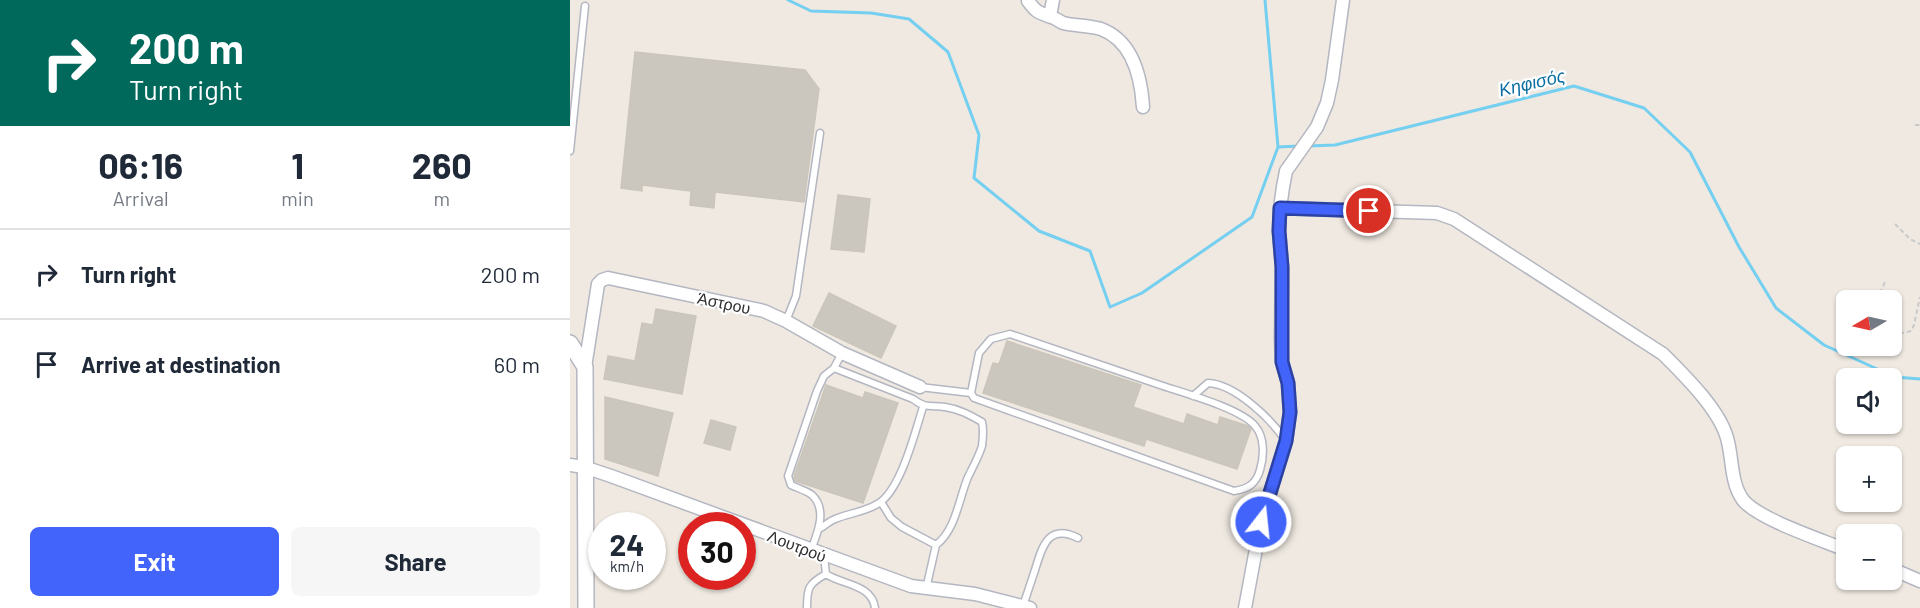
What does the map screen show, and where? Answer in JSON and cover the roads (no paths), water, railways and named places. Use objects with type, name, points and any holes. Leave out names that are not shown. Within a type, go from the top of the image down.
[{"type":"street","points":[[1050,16],[1053,0]]},
{"type":"street","points":[[1245,608],[1261,522],[1286,441],[1290,412],[1288,383],[1282,362],[1280,208],[1286,171],[1317,127],[1327,103],[1343,0]]},
{"type":"street","points":[[1028,2],[1041,15],[1050,16],[1064,23],[1102,30],[1125,46],[1132,55],[1140,83],[1143,107]]},
{"type":"street","points":[[1280,208],[1437,213],[1463,224],[1663,354],[1687,379],[1717,417],[1727,437],[1735,484],[1744,500],[1760,514],[1836,546]]},
{"type":"street","name":"Άστρου","points":[[585,367],[598,284],[608,278],[764,311],[842,353],[920,387]]},
{"type":"street","points":[[570,343],[585,367],[577,466],[586,608]]},
{"type":"street","name":"Λουτρού","points":[[577,466],[910,586],[926,590],[975,594],[1027,607]]},
{"type":"street","points":[[1902,573],[1920,581]]},
{"type":"lane","points":[[570,151],[585,6]]},
{"type":"lane","points":[[786,321],[796,296],[820,133]]},
{"type":"lane","points":[[920,387],[970,393],[974,398],[1234,491],[1247,489],[1255,482],[1260,472],[1261,437],[1256,426],[1244,416],[1193,396],[1010,334],[991,339],[980,353],[970,393]]},
{"type":"lane","points":[[811,551],[819,529],[821,515],[812,494],[791,484],[788,476],[817,391],[824,376],[834,368],[842,353]]},
{"type":"lane","points":[[834,368],[913,399],[923,407],[946,407],[965,412],[981,423],[984,429],[981,448],[952,522],[936,545],[926,590]]},
{"type":"lane","points":[[1193,396],[1208,383],[1226,387],[1271,422],[1286,441]]},
{"type":"lane","points":[[819,529],[835,519],[870,508],[881,502],[889,493],[904,465],[923,407]]},
{"type":"lane","points":[[881,502],[891,518],[902,527],[936,545]]},
{"type":"lane","points":[[1027,607],[1042,546],[1050,537],[1059,533],[1078,538]]},
{"type":"lane","points":[[824,556],[826,574]]},
{"type":"lane","points":[[807,608],[808,591],[812,582],[826,574]]},
{"type":"lane","points":[[826,574],[866,591],[872,598],[875,608]]},
{"type":"waterway","points":[[788,0],[811,11],[871,13],[909,19],[948,52],[979,135],[974,178],[1039,231],[1090,251],[1110,307],[1142,293],[1252,217],[1278,147]]},
{"type":"waterway","name":"Κηφισός","points":[[1265,0],[1278,147],[1299,146]]},
{"type":"waterway","name":"Κηφισός","points":[[1309,146],[1335,145],[1574,86],[1644,108],[1690,152],[1739,247],[1776,308],[1824,345],[1895,377],[1920,379]]}]
